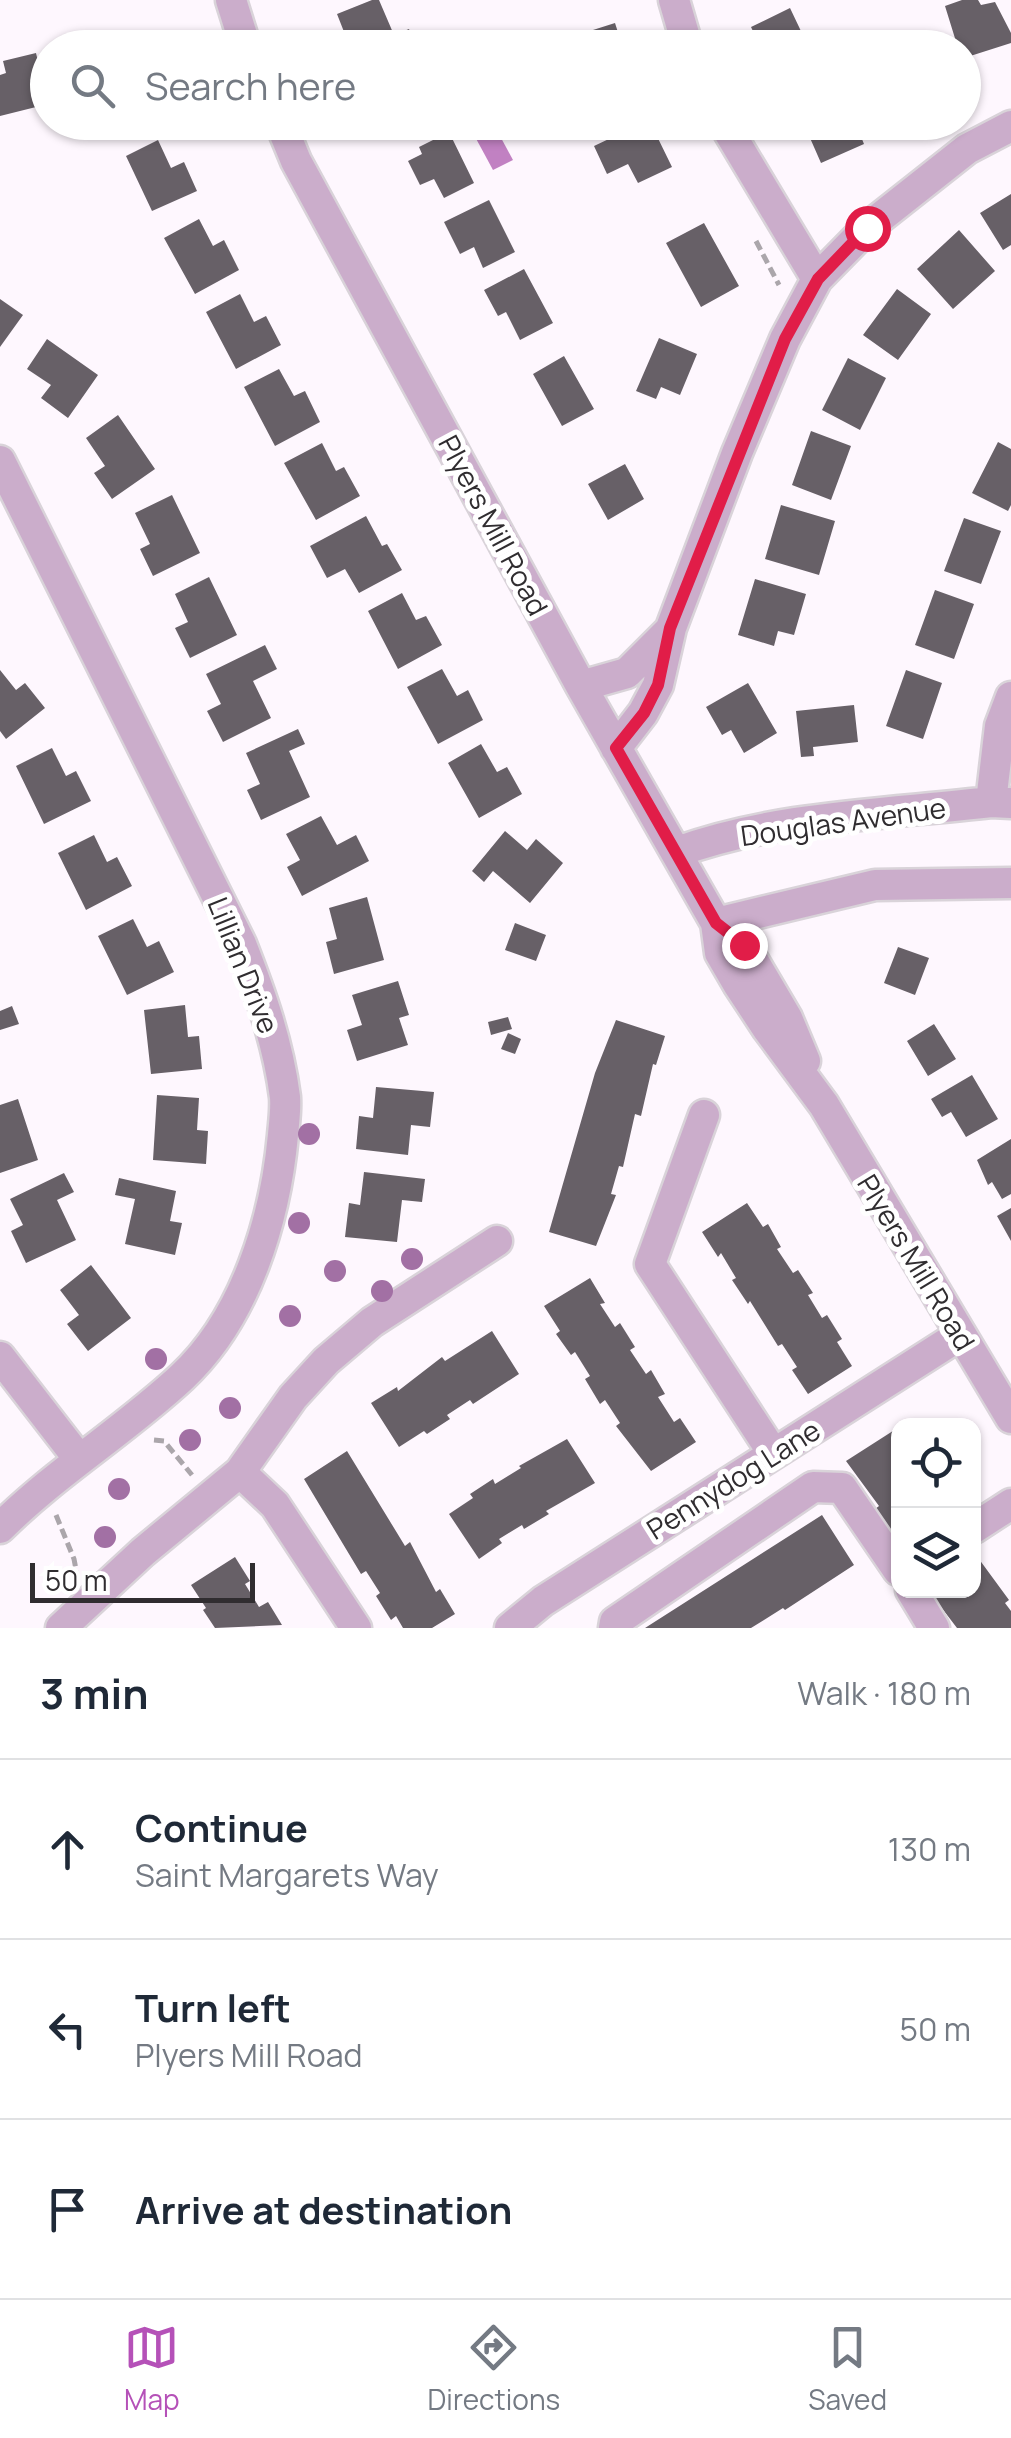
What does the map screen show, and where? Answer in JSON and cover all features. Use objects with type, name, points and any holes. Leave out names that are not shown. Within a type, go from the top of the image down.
[{"type":"street","points":[[231,0],[240,30]]},
{"type":"street","points":[[674,0],[683,30]]},
{"type":"street","points":[[616,748],[644,713],[658,685],[670,628],[785,339],[818,279],[867,228],[967,148],[1011,126]]},
{"type":"street","name":"Plyers Mill Road","points":[[288,140],[616,748],[716,923],[744,945],[787,1018],[824,1105],[1011,1418]]},
{"type":"street","points":[[734,140],[818,279]]},
{"type":"street","name":"Lillian Drive","points":[[0,461],[240,944],[271,1019],[286,1102],[280,1165],[266,1230],[246,1281],[218,1333],[186,1374],[31,1497],[0,1528]]},
{"type":"street","points":[[581,686],[627,673],[670,628]]},
{"type":"street","points":[[1001,803],[1000,726],[1011,697]]},
{"type":"street","name":"Douglas Avenue","points":[[676,852],[711,839],[794,824],[1001,803]]},
{"type":"street","points":[[716,923],[875,885],[1011,882]]},
{"type":"street","points":[[704,1115],[650,1264],[772,1453]]},
{"type":"street","points":[[62,1628],[143,1552],[240,1472],[293,1397],[326,1361],[372,1322],[497,1241]]},
{"type":"street","name":"Pennydog Lane","points":[[510,1628],[543,1601],[960,1336]]},
{"type":"street","points":[[0,1358],[79,1459]]},
{"type":"street","points":[[240,1472],[275,1505],[356,1628]]},
{"type":"street","points":[[614,1628],[615,1622],[812,1488],[842,1488],[891,1560]]},
{"type":"street","points":[[981,1523],[1011,1504]]},
{"type":"street","points":[[916,1598],[934,1628]]},
{"type":"path","points":[[140,1438],[164,1441],[201,1484]]},
{"type":"path","points":[[51,1505],[74,1559],[79,1587]]},
{"type":"shaded area","points":[[477,140],[502,140],[513,160],[493,170]]},
{"type":"building","points":[[379,0],[392,30],[343,30],[337,14]]},
{"type":"building","points":[[962,0],[978,0],[981,5],[995,2],[1011,33],[1011,43],[981,53],[981,30],[952,30],[945,6]]},
{"type":"building","points":[[790,8],[800,30],[752,30],[751,27]]},
{"type":"building","points":[[615,23],[617,30],[593,30]]},
{"type":"building","points":[[30,54],[30,108],[0,116],[0,75],[6,73],[3,61]]},
{"type":"building","points":[[158,140],[171,168],[184,162],[197,191],[152,211],[126,156]]},
{"type":"building","points":[[433,140],[453,140],[474,183],[444,198],[434,179],[420,185],[408,161],[422,154],[419,147]]},
{"type":"building","points":[[607,140],[659,140],[672,167],[638,183],[628,164],[607,174],[594,146]]},
{"type":"building","points":[[811,140],[862,140],[864,144],[821,163]]},
{"type":"building","points":[[1011,194],[1011,245],[1003,250],[980,213]]},
{"type":"building","points":[[489,200],[515,252],[483,268],[474,247],[460,254],[444,222]]},
{"type":"building","points":[[199,219],[213,246],[224,240],[239,270],[195,294],[164,238]]},
{"type":"building","points":[[704,223],[739,286],[701,307],[666,243]]},
{"type":"building","points":[[959,230],[995,271],[953,309],[917,269]]},
{"type":"building","points":[[524,269],[553,323],[520,340],[506,312],[498,316],[484,290]]},
{"type":"building","points":[[897,289],[931,314],[898,360],[863,335]]},
{"type":"building","points":[[240,294],[254,322],[266,316],[281,345],[236,369],[206,312]]},
{"type":"building","points":[[0,299],[23,315],[0,347]]},
{"type":"building","points":[[659,338],[697,354],[680,395],[661,387],[656,399],[636,391]]},
{"type":"building","points":[[47,339],[98,375],[68,418],[41,398],[51,385],[27,369]]},
{"type":"building","points":[[564,356],[594,409],[562,426],[533,374]]},
{"type":"building","points":[[848,358],[886,378],[860,430],[822,410]]},
{"type":"building","points":[[279,369],[294,396],[305,391],[320,422],[275,446],[244,387]]},
{"type":"building","points":[[118,415],[155,469],[112,499],[94,473],[105,466],[86,438]]},
{"type":"building","points":[[811,431],[851,446],[831,500],[792,485]]},
{"type":"building","points":[[998,442],[1011,449],[1008,511],[972,493]]},
{"type":"building","points":[[322,443],[336,471],[344,467],[360,496],[316,520],[284,463]]},
{"type":"building","points":[[625,464],[644,499],[608,520],[588,484]]},
{"type":"building","points":[[172,495],[200,553],[153,576],[140,549],[150,544],[135,513]]},
{"type":"building","points":[[781,505],[835,521],[819,575],[765,559]]},
{"type":"building","points":[[366,516],[382,546],[387,544],[402,570],[359,593],[345,569],[327,578],[310,546]]},
{"type":"building","points":[[964,518],[1001,531],[981,584],[944,571]]},
{"type":"building","points":[[209,577],[237,635],[190,658],[175,628],[188,622],[175,594]]},
{"type":"building","points":[[755,579],[806,594],[794,635],[778,631],[774,646],[738,635]]},
{"type":"building","points":[[935,590],[974,604],[954,659],[915,645]]},
{"type":"building","points":[[402,593],[416,620],[426,616],[442,645],[398,669],[368,611]]},
{"type":"building","points":[[265,645],[277,669],[253,681],[271,718],[223,742],[207,711],[221,704],[206,674]]},
{"type":"building","points":[[442,669],[457,696],[468,690],[483,720],[438,744],[407,687]]},
{"type":"building","points":[[0,670],[16,690],[25,683],[45,708],[6,739],[0,731]]},
{"type":"building","points":[[906,670],[942,683],[923,739],[886,726]]},
{"type":"building","points":[[748,683],[777,733],[744,753],[731,730],[722,735],[706,707]]},
{"type":"building","points":[[854,705],[858,742],[813,747],[814,756],[801,757],[796,711]]},
{"type":"building","points":[[298,729],[305,744],[289,751],[310,797],[261,820],[247,790],[260,784],[246,753]]},
{"type":"building","points":[[481,744],[497,772],[507,767],[522,794],[479,818],[448,763]]},
{"type":"building","points":[[52,748],[66,776],[76,771],[91,801],[44,824],[16,766]]},
{"type":"building","points":[[321,816],[337,845],[356,835],[369,861],[302,896],[287,867],[300,860],[286,834]]},
{"type":"building","points":[[505,831],[527,850],[536,839],[563,863],[530,903],[493,871],[484,882],[472,871]]},
{"type":"building","points":[[94,835],[107,862],[117,857],[132,886],[86,910],[58,853]]},
{"type":"building","points":[[367,897],[384,960],[334,974],[326,942],[337,939],[329,908]]},
{"type":"building","points":[[133,919],[147,947],[159,941],[174,972],[127,995],[98,936]]},
{"type":"building","points":[[515,923],[546,935],[536,961],[505,950]]},
{"type":"building","points":[[898,947],[929,958],[915,995],[884,983]]},
{"type":"building","points":[[398,981],[409,1015],[399,1018],[408,1045],[357,1061],[347,1030],[362,1025],[352,995]]},
{"type":"building","points":[[185,1005],[188,1037],[199,1036],[202,1069],[151,1074],[144,1010]]},
{"type":"building","points":[[12,1006],[19,1024],[0,1030],[0,1011]]},
{"type":"building","points":[[508,1017],[512,1029],[491,1035],[488,1022]]},
{"type":"building","points":[[616,1020],[665,1036],[656,1065],[653,1064],[641,1116],[635,1114],[623,1167],[619,1166],[611,1194],[616,1195],[596,1246],[549,1232],[595,1073]]},
{"type":"building","points":[[934,1024],[956,1059],[928,1076],[907,1041]]},
{"type":"building","points":[[508,1033],[521,1039],[515,1054],[501,1049]]},
{"type":"building","points":[[972,1075],[998,1119],[966,1137],[951,1112],[942,1117],[931,1099]]},
{"type":"building","points":[[376,1087],[434,1092],[430,1127],[411,1125],[408,1155],[356,1149],[359,1116],[373,1118]]},
{"type":"building","points":[[157,1095],[199,1098],[197,1130],[208,1131],[206,1164],[153,1160]]},
{"type":"building","points":[[18,1099],[38,1160],[0,1173],[0,1105]]},
{"type":"building","points":[[1011,1139],[1011,1194],[1002,1199],[992,1182],[988,1185],[977,1160]]},
{"type":"building","points":[[364,1172],[425,1179],[422,1202],[402,1200],[397,1242],[345,1237],[349,1203],[360,1205]]},
{"type":"building","points":[[64,1173],[74,1192],[57,1200],[76,1240],[26,1263],[11,1231],[23,1225],[10,1199]]},
{"type":"building","points":[[119,1178],[176,1191],[170,1221],[182,1223],[175,1255],[125,1244],[135,1199],[115,1195]]},
{"type":"building","points":[[747,1203],[763,1227],[768,1224],[781,1247],[777,1249],[813,1293],[808,1295],[842,1339],[837,1342],[852,1366],[808,1394],[792,1370],[797,1367],[782,1344],[778,1346],[750,1301],[748,1304],[721,1253],[718,1257],[702,1232]]},
{"type":"building","points":[[1011,1208],[1011,1241],[997,1216]]},
{"type":"building","points":[[91,1265],[131,1318],[88,1351],[67,1324],[79,1315],[60,1290]]},
{"type":"building","points":[[590,1278],[605,1303],[600,1304],[615,1327],[620,1323],[635,1347],[630,1350],[646,1374],[651,1370],[665,1394],[658,1397],[674,1422],[680,1418],[696,1442],[651,1471],[616,1426],[620,1423],[605,1400],[600,1404],[585,1379],[590,1376],[575,1352],[571,1355],[556,1334],[560,1331],[544,1306]]},
{"type":"building","points":[[492,1331],[519,1374],[473,1404],[470,1400],[447,1415],[450,1419],[427,1434],[424,1431],[399,1447],[371,1403],[397,1387],[398,1391],[442,1357],[445,1361]]},
{"type":"building","points":[[891,1432],[891,1533],[875,1509],[879,1506],[846,1461]]},
{"type":"building","points":[[567,1439],[595,1483],[546,1511],[549,1514],[524,1529],[522,1525],[499,1539],[502,1543],[479,1559],[449,1514],[493,1479],[495,1484]]},
{"type":"building","points":[[347,1451],[405,1546],[410,1542],[436,1592],[440,1589],[455,1614],[432,1628],[403,1628],[396,1616],[391,1620],[376,1596],[380,1593],[366,1571],[361,1574],[304,1479]]},
{"type":"building","points":[[822,1515],[854,1565],[785,1610],[751,1628],[645,1628]]},
{"type":"building","points":[[235,1557],[250,1581],[245,1584],[259,1607],[268,1602],[282,1625],[215,1628],[191,1585]]},
{"type":"building","points":[[981,1562],[1009,1600],[1005,1603],[1011,1611],[1011,1628],[957,1628],[934,1598],[981,1598]]},
{"type":"route","points":[[744,945],[716,923],[616,748],[644,713],[658,685],[670,628],[785,339],[818,279],[867,228]]}]
